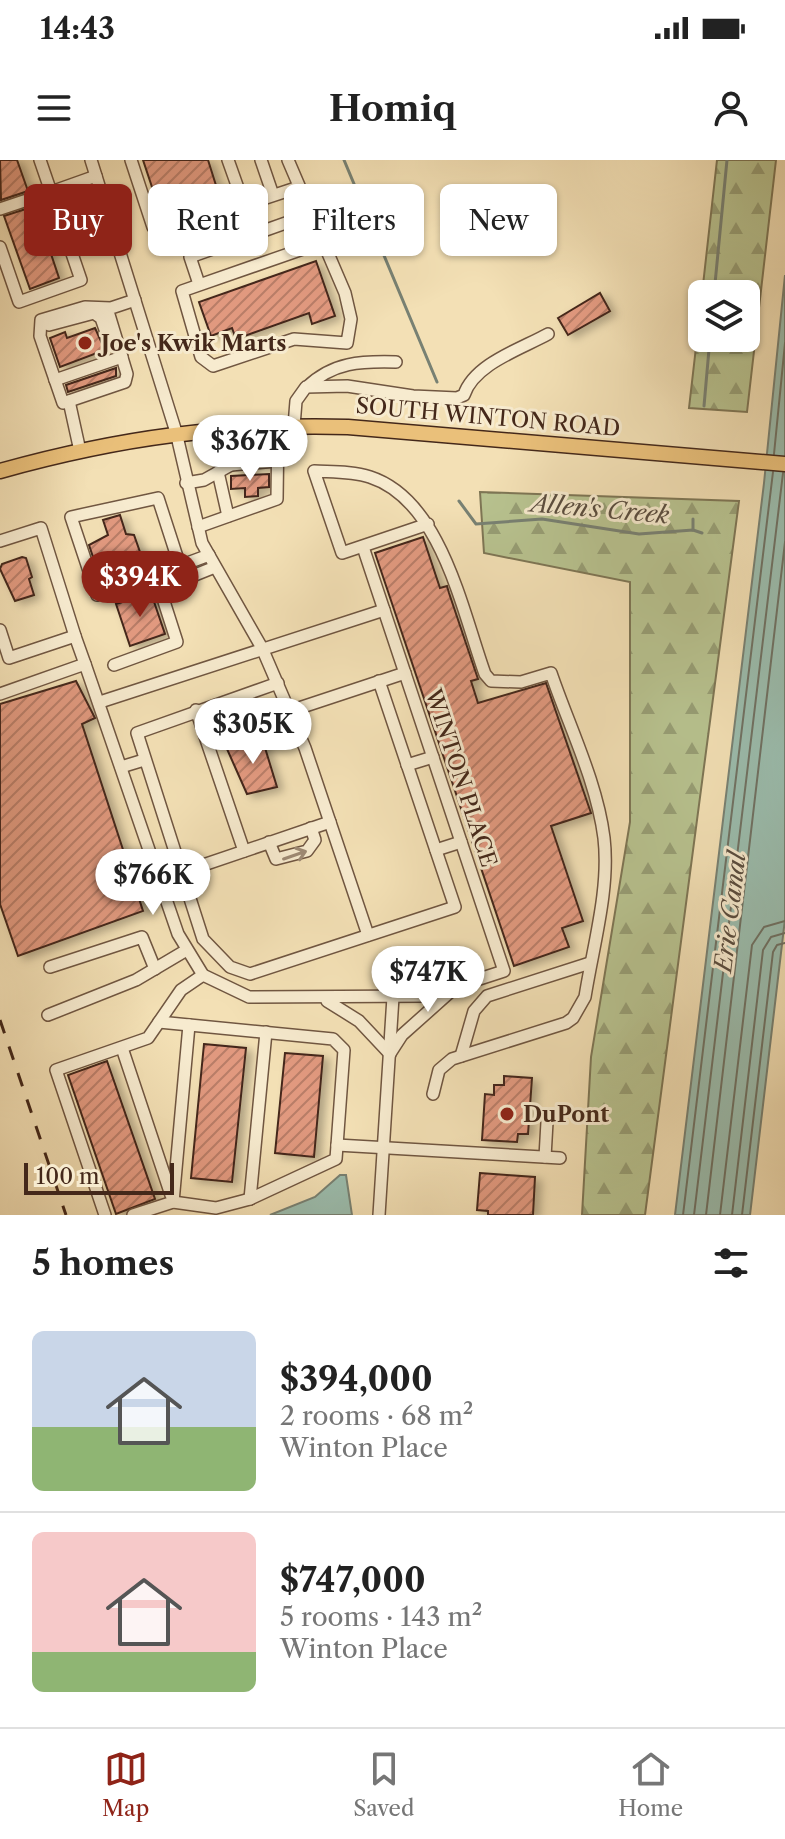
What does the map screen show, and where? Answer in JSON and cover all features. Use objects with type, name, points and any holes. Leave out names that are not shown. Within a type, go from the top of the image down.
[{"type":"main road","name":"SOUTH WINTON ROAD","points":[[0,471],[176,432],[278,425],[785,464]]},
{"type":"street","points":[[40,160],[48,184]]},
{"type":"street","points":[[91,160],[176,432],[198,527],[215,567],[262,648],[290,711],[368,935]]},
{"type":"street","points":[[131,160],[148,212]]},
{"type":"street","points":[[228,160],[237,184]]},
{"type":"street","points":[[261,160],[273,195]]},
{"type":"street","points":[[288,160],[298,184]]},
{"type":"street","points":[[74,184],[96,176]]},
{"type":"street","points":[[268,197],[284,192]]},
{"type":"street","points":[[0,209],[24,201]]},
{"type":"street","points":[[199,284],[190,257],[284,224]]},
{"type":"street","points":[[0,247],[19,302],[81,280],[73,256]]},
{"type":"street","points":[[284,255],[182,291],[201,357],[213,366],[294,339],[347,343],[351,319],[345,293],[329,256]]},
{"type":"street","points":[[58,379],[40,336],[41,320],[85,307],[107,308],[135,300]]},
{"type":"street","points":[[107,308],[119,358]]},
{"type":"street","points":[[98,315],[119,358],[127,374],[125,382],[63,403],[47,328],[53,323],[98,315]]},
{"type":"street","points":[[306,387],[347,386],[413,396],[457,398],[464,395],[468,381],[481,371],[548,334]]},
{"type":"street","points":[[58,379],[119,358]]},
{"type":"street","points":[[294,426],[296,401],[319,375],[342,364],[396,362]]},
{"type":"street","points":[[69,401],[80,451]]},
{"type":"street","points":[[198,527],[277,499],[278,425]]},
{"type":"street","points":[[221,428],[231,465]]},
{"type":"street","points":[[186,483],[231,465],[277,461]]},
{"type":"street","points":[[428,524],[342,553],[314,471],[370,477],[387,485],[428,524],[485,674],[491,681],[521,682],[551,673],[598,809],[604,840],[602,890],[585,997],[573,1018],[461,1056],[439,1070],[433,1094]]},
{"type":"street","points":[[218,472],[228,516]]},
{"type":"street","points":[[180,566],[158,498],[71,517],[97,595],[180,566],[209,555]]},
{"type":"street","points":[[0,541],[41,528],[159,880],[185,951],[203,975],[249,997],[323,999],[427,996],[504,971]]},
{"type":"street","name":"WINTON PLACE","points":[[363,547],[510,989]]},
{"type":"street","points":[[114,665],[177,642],[160,589],[215,567]]},
{"type":"street","points":[[100,702],[384,610]]},
{"type":"street","points":[[0,630],[5,660],[75,636]]},
{"type":"street","points":[[0,694],[85,664]]},
{"type":"street","points":[[290,711],[405,673]]},
{"type":"street","points":[[278,683],[140,729],[137,737],[180,872],[208,947],[242,972],[250,974],[455,907],[379,681]]},
{"type":"street","points":[[196,710],[244,851]]},
{"type":"street","points":[[407,765],[433,757]]},
{"type":"street","points":[[121,767],[144,760]]},
{"type":"street","points":[[159,880],[330,822]]},
{"type":"street","points":[[269,842],[276,859],[307,851],[315,840],[311,828]]},
{"type":"street","points":[[436,850],[461,842]]},
{"type":"street","points":[[50,967],[142,937],[155,969]]},
{"type":"street","points":[[48,1015],[136,980],[185,951]]},
{"type":"street","points":[[461,1056],[480,1001],[590,963]]},
{"type":"street","points":[[105,1215],[56,1070],[148,1038],[181,990],[203,975]]},
{"type":"street","points":[[390,1054],[402,1035],[455,987]]},
{"type":"street","points":[[379,1215],[393,997]]},
{"type":"street","points":[[323,999],[359,1021],[390,1054]]},
{"type":"street","points":[[133,1215],[173,1202],[215,1212],[336,1159],[344,1050],[333,1039],[159,1022]]},
{"type":"street","points":[[173,1202],[189,1025]]},
{"type":"street","points":[[250,1199],[266,1032]]},
{"type":"street","points":[[122,1048],[173,1202]]},
{"type":"street","points":[[545,1157],[547,1122]]},
{"type":"street","points":[[337,1145],[560,1158]]},
{"type":"green space","points":[[717,160],[776,160],[760,299],[760,280],[704,280]]},
{"type":"green space","points":[[695,352],[754,352],[747,412],[689,408]]},
{"type":"green space","points":[[480,492],[739,501],[645,1215],[582,1215],[591,1057],[630,822],[630,582],[484,553]]},
{"type":"water","name":"Erie Canal","points":[[785,275],[785,919],[750,1215],[675,1215],[764,483]]},
{"type":"water","points":[[340,1175],[346,1175],[352,1215],[270,1215],[315,1197]]},
{"type":"building","points":[[0,160],[17,160],[26,184],[24,192],[1,200]]},
{"type":"building","points":[[143,160],[208,160],[216,184],[151,184]]},
{"type":"building","points":[[24,210],[24,256],[52,256],[59,278],[30,289],[4,216]]},
{"type":"building","points":[[316,261],[335,316],[312,324],[309,313],[236,339],[232,328],[211,336],[199,302]]},
{"type":"building","points":[[600,293],[610,311],[568,335],[558,318]]},
{"type":"building","points":[[95,328],[105,350],[60,367],[50,338],[65,332],[67,338]]},
{"type":"building","points":[[116,368],[116,376],[68,392],[66,385]]},
{"type":"building","points":[[269,474],[269,487],[258,488],[258,496],[245,497],[245,488],[231,489],[231,476]]},
{"type":"building","points":[[120,515],[126,534],[134,535],[146,569],[101,581],[89,545],[108,535],[103,520]]},
{"type":"building","points":[[423,537],[440,588],[447,586],[478,679],[471,681],[478,703],[546,683],[591,813],[551,826],[583,921],[562,928],[569,947],[514,966],[375,553]]},
{"type":"building","points":[[26,558],[32,577],[29,579],[34,595],[15,601],[0,569],[2,564]]},
{"type":"building","points":[[151,593],[165,634],[130,646],[116,604]]},
{"type":"building","points":[[76,681],[95,718],[82,724],[143,911],[18,956],[0,904],[0,704]]},
{"type":"building","points":[[262,738],[277,787],[247,794],[227,749],[247,740]]},
{"type":"building","points":[[204,1044],[246,1048],[232,1182],[191,1178]]},
{"type":"building","points":[[285,1053],[323,1056],[314,1157],[275,1153]]},
{"type":"building","points":[[107,1061],[155,1199],[116,1214],[68,1075]]},
{"type":"building","name":"DuPont","points":[[504,1076],[532,1078],[528,1134],[518,1134],[517,1142],[482,1140],[485,1094],[494,1095],[494,1085],[504,1085]]},
{"type":"building","points":[[480,1173],[535,1177],[533,1215],[488,1215],[488,1211],[477,1210]]},
{"type":"waterway","name":"Allen's Creek","points":[[344,160],[437,382]]},
{"type":"waterway","points":[[715,280],[727,160]]},
{"type":"waterway","points":[[704,406],[709,352]]},
{"type":"waterway","name":"Allen's Creek","points":[[459,501],[476,524],[542,519],[639,534],[693,530],[702,533]]},
{"type":"waterway","points":[[693,519],[693,530]]},
{"type":"railway","points":[[0,1020],[66,1215]]},
{"type":"place","name":"Joe's Kwik Marts","points":[[85,343]]},
{"type":"place","name":"DuPont","points":[[507,1114]]}]
